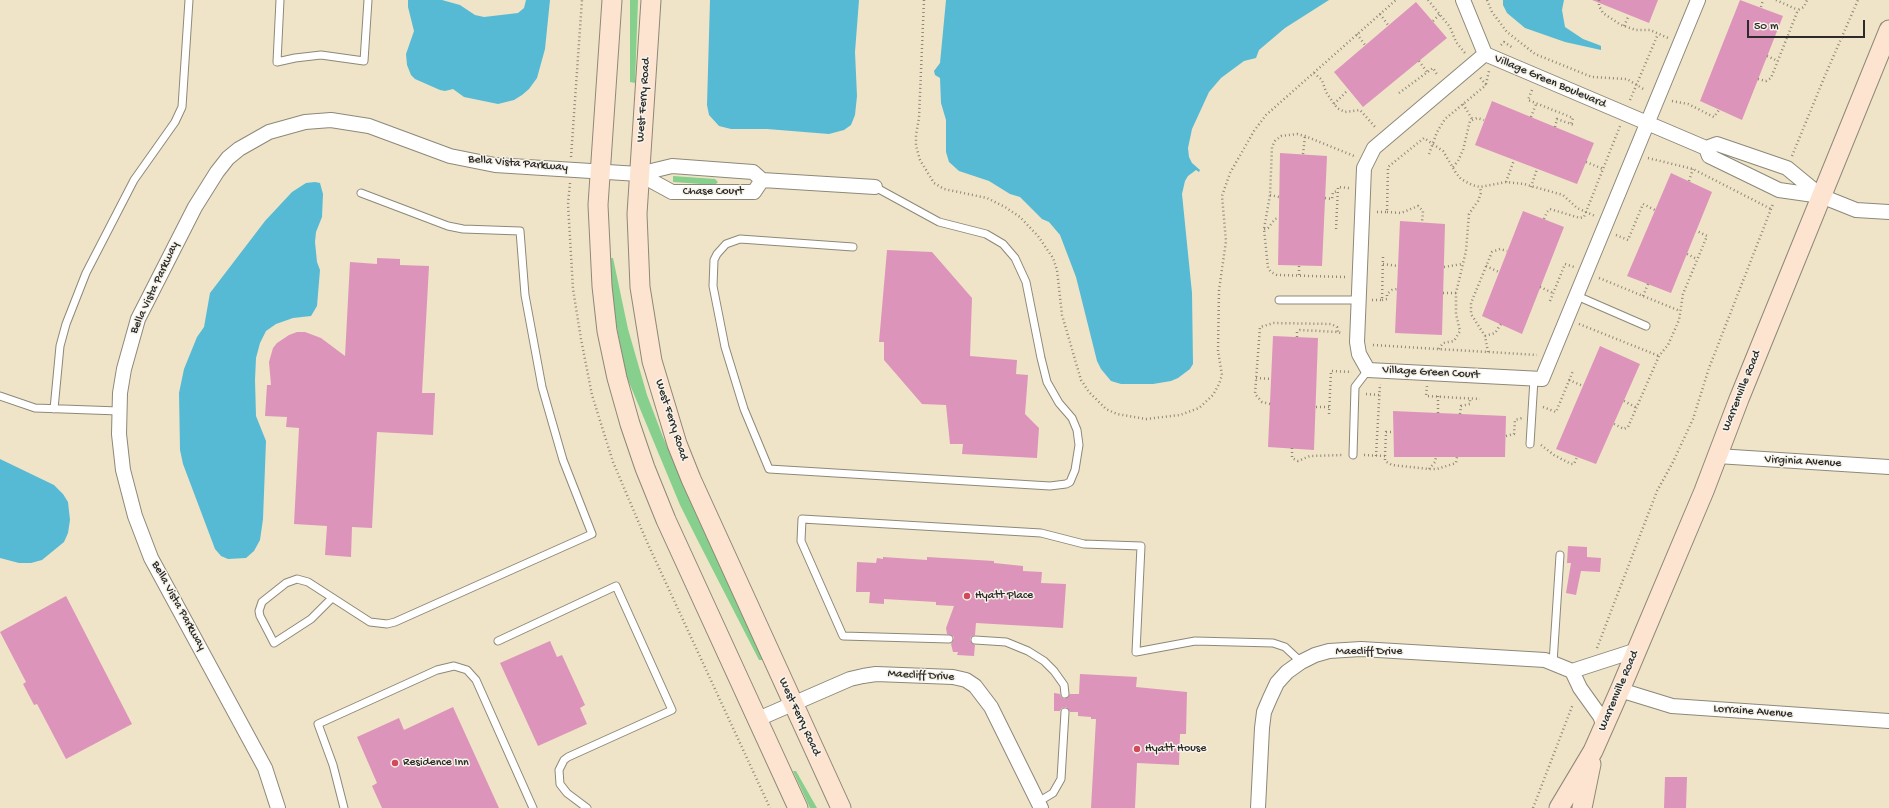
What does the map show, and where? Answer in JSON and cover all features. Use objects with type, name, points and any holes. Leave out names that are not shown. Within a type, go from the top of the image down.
[{"type":"main road","points":[[612,0],[599,170],[598,205],[602,286],[607,330],[630,424],[645,468],[666,520],[798,808]]},
{"type":"main road","name":"West Ferry Road","points":[[651,0],[639,174],[638,237],[640,287],[652,361],[677,444],[704,510],[841,808]]},
{"type":"main road","name":"Warrenville Road","points":[[1559,808],[1593,751],[1637,650],[1820,196],[1889,30]]},
{"type":"main road","name":"Warrenville Road","points":[[1582,808],[1593,751]]},
{"type":"street","name":"Village Green Boulevard","points":[[1463,0],[1485,54],[1706,148],[1717,144],[1787,168],[1820,196]]},
{"type":"street","points":[[1534,379],[1542,379],[1698,0]]},
{"type":"street","name":"Village Green Court","points":[[1485,54],[1374,148],[1368,157],[1364,168],[1362,183],[1363,300],[1357,342],[1359,354],[1368,370],[1534,379]]},
{"type":"street","name":"Bella Vista Parkway","points":[[278,808],[265,768],[151,558],[135,516],[123,470],[119,411],[124,368],[138,319],[195,207],[216,172],[228,158],[239,149],[269,132],[305,122],[331,120],[369,126],[434,151],[465,160],[495,165],[599,170]]},
{"type":"street","name":"Village Green Boulevard","points":[[1706,148],[1709,156],[1776,188],[1820,196]]},
{"type":"street","name":"Chase Court","points":[[599,170],[639,174],[672,166],[753,172],[762,180],[875,187]]},
{"type":"street","name":"Chase Court","points":[[639,174],[672,192],[754,192],[762,180]]},
{"type":"street","points":[[1820,196],[1856,210],[1889,212]]},
{"type":"street","name":"Virginia Avenue","points":[[1716,456],[1889,467]]},
{"type":"street","name":"Maecliff Drive","points":[[1258,808],[1264,712],[1277,683],[1287,672],[1300,662],[1315,655],[1329,651],[1361,649],[1534,659],[1553,663],[1572,671]]},
{"type":"street","points":[[1604,726],[1600,716],[1580,688],[1572,671],[1637,650]]},
{"type":"street","name":"Maecliff Drive","points":[[758,719],[850,679],[870,675],[953,677],[966,680],[975,686],[991,707],[1040,805]]},
{"type":"street","name":"Lorraine Avenue","points":[[1620,690],[1672,706],[1889,720]]},
{"type":"lane","points":[[54,409],[60,346],[66,324],[86,273],[134,180],[176,122],[182,107],[189,0]]},
{"type":"lane","points":[[280,0],[277,62],[322,55],[364,61],[368,0]]},
{"type":"lane","points":[[853,247],[740,239],[726,244],[714,260],[713,286],[725,347],[749,421],[769,469],[1050,486],[1070,482],[1075,470],[1079,445],[1077,430],[1072,418],[1059,403],[1047,382],[1026,282],[1014,258],[1003,244],[986,234],[939,222],[875,187]]},
{"type":"lane","points":[[332,598],[311,619],[274,643],[260,616],[259,611],[262,602],[291,580],[302,579],[370,622],[387,624],[592,534],[566,467],[542,387],[526,295],[520,231],[463,229],[443,225],[361,194]]},
{"type":"lane","points":[[1577,296],[1646,326]]},
{"type":"lane","points":[[1279,300],[1363,300]]},
{"type":"lane","points":[[1352,455],[1355,387],[1368,370]]},
{"type":"lane","points":[[1530,444],[1534,379]]},
{"type":"lane","points":[[0,396],[35,408],[119,411]]},
{"type":"lane","points":[[949,639],[843,636],[801,541],[802,519],[1042,533],[1084,544],[1141,546],[1136,652],[1195,641],[1273,643],[1285,647],[1300,662]]},
{"type":"lane","points":[[1553,663],[1560,555]]},
{"type":"lane","points":[[498,641],[616,586],[672,710],[564,760],[559,770],[560,784],[567,793],[587,808]]},
{"type":"lane","points":[[975,640],[1006,642],[1028,651],[1044,661],[1054,670],[1064,685],[1065,694]]},
{"type":"lane","points":[[344,808],[333,765],[318,724],[436,670],[454,666],[466,670],[476,680],[533,808]]},
{"type":"lane","points":[[1040,805],[1053,793],[1061,779],[1065,712]]},
{"type":"path","points":[[573,136],[582,0]]},
{"type":"path","points":[[924,0],[920,111],[916,135],[916,146],[920,160],[934,182],[944,188],[987,198],[1005,207],[1020,217],[1038,236],[1053,258],[1057,270],[1062,315],[1081,380],[1089,392],[1106,409],[1117,414],[1146,419],[1180,415],[1199,408],[1213,395],[1220,384],[1222,375],[1218,351],[1219,290],[1226,241],[1222,196],[1230,173],[1254,132],[1266,115],[1396,0]]},
{"type":"path","points":[[1428,0],[1450,27],[1456,42],[1467,55]]},
{"type":"path","points":[[1487,0],[1492,12],[1507,32],[1535,54],[1592,77],[1627,80],[1649,93]]},
{"type":"path","points":[[1599,0],[1599,6],[1602,13],[1624,26],[1636,30],[1650,30],[1672,39]]},
{"type":"path","points":[[1761,7],[1763,0]]},
{"type":"path","points":[[1776,0],[1798,10]]},
{"type":"path","points":[[1758,79],[1766,81],[1771,78],[1798,10],[1804,7],[1807,0]]},
{"type":"path","points":[[1795,148],[1858,0]]},
{"type":"path","points":[[1380,14],[1388,25]]},
{"type":"path","points":[[1433,21],[1440,14]]},
{"type":"path","points":[[1624,26],[1629,15]]},
{"type":"path","points":[[1357,34],[1365,45]]},
{"type":"path","points":[[1629,104],[1658,34]]},
{"type":"path","points":[[1767,56],[1778,61]]},
{"type":"path","points":[[1419,61],[1427,72]]},
{"type":"path","points":[[1399,93],[1433,68],[1441,80]]},
{"type":"path","points":[[1429,154],[1437,132],[1445,119],[1486,84],[1489,69]]},
{"type":"path","points":[[1314,73],[1322,80],[1326,92],[1334,104],[1345,112],[1360,110],[1379,132]]},
{"type":"path","points":[[1477,73],[1486,84]]},
{"type":"path","points":[[1537,76],[1528,100],[1573,118],[1572,124],[1557,119],[1555,127]]},
{"type":"path","points":[[1334,104],[1348,90]]},
{"type":"path","points":[[1668,100],[1688,104],[1714,116],[1719,110]]},
{"type":"path","points":[[1463,104],[1472,120]]},
{"type":"path","points":[[1531,117],[1536,104]]},
{"type":"path","points":[[1453,167],[1458,161],[1470,122],[1477,118],[1484,120]]},
{"type":"path","points":[[1544,219],[1550,208],[1580,218],[1584,217],[1620,124]]},
{"type":"path","points":[[1350,278],[1277,275],[1268,268],[1264,229],[1270,195],[1272,147],[1275,141],[1281,136],[1289,134],[1305,136],[1356,157]]},
{"type":"path","points":[[1303,154],[1305,136]]},
{"type":"path","points":[[1387,212],[1388,166],[1424,138],[1443,151],[1461,179],[1480,187],[1506,182],[1563,195],[1577,208],[1599,217]]},
{"type":"path","points":[[1644,156],[1693,169],[1771,209]]},
{"type":"path","points":[[1506,182],[1514,160]]},
{"type":"path","points":[[1586,162],[1603,169]]},
{"type":"path","points":[[1531,187],[1537,169]]},
{"type":"path","points":[[1689,181],[1693,169]]},
{"type":"path","points":[[1336,229],[1338,187],[1353,188]]},
{"type":"path","points":[[1439,349],[1443,343],[1454,341],[1460,331],[1456,314],[1456,293],[1466,251],[1469,214],[1478,201],[1481,193],[1480,187]]},
{"type":"path","points":[[1325,198],[1332,199],[1333,192],[1338,191]]},
{"type":"path","points":[[1270,195],[1279,197]]},
{"type":"path","points":[[1613,234],[1628,240],[1642,204],[1655,210]]},
{"type":"path","points":[[1595,656],[1657,491],[1673,462],[1693,419],[1709,368],[1773,204]]},
{"type":"path","points":[[1371,211],[1401,213],[1418,206],[1423,211],[1422,222]]},
{"type":"path","points":[[1264,229],[1268,228],[1275,219],[1279,218]]},
{"type":"path","points":[[1614,424],[1624,429],[1628,427],[1659,356],[1668,345],[1679,320],[1683,294],[1706,236],[1697,231]]},
{"type":"path","points":[[1488,352],[1486,336],[1470,314],[1474,295],[1492,252],[1496,249],[1507,251]]},
{"type":"path","points":[[1687,254],[1697,259]]},
{"type":"path","points":[[1382,300],[1384,256]]},
{"type":"path","points":[[1383,264],[1398,266]]},
{"type":"path","points":[[1444,267],[1462,264]]},
{"type":"path","points":[[1550,301],[1565,264],[1578,268]]},
{"type":"path","points":[[1299,266],[1299,275]]},
{"type":"path","points":[[1486,266],[1499,272]]},
{"type":"path","points":[[1596,277],[1680,311]]},
{"type":"path","points":[[1643,296],[1648,284]]},
{"type":"path","points":[[1540,287],[1553,293]]},
{"type":"path","points":[[1363,300],[1387,299],[1387,294],[1392,290],[1397,289]]},
{"type":"path","points":[[1443,293],[1456,293]]},
{"type":"path","points":[[1270,404],[1262,402],[1255,394],[1260,327],[1265,324],[1274,323],[1331,324],[1337,327],[1338,332]]},
{"type":"path","points":[[1577,323],[1659,356]]},
{"type":"path","points":[[1486,336],[1495,333],[1501,324]]},
{"type":"path","points":[[1297,337],[1296,332],[1300,330],[1338,332],[1347,336]]},
{"type":"path","points":[[1366,345],[1542,355]]},
{"type":"path","points":[[1329,414],[1331,371],[1352,372]]},
{"type":"path","points":[[1543,407],[1556,412],[1573,371]]},
{"type":"path","points":[[1256,378],[1271,379]]},
{"type":"path","points":[[1376,456],[1380,380]]},
{"type":"path","points":[[1569,380],[1583,386]]},
{"type":"path","points":[[1427,382],[1426,396],[1480,399]]},
{"type":"path","points":[[1366,394],[1379,395]]},
{"type":"path","points":[[1438,396],[1438,413]]},
{"type":"path","points":[[1460,414],[1461,406],[1470,404],[1470,398]]},
{"type":"path","points":[[1624,401],[1637,408]]},
{"type":"path","points":[[1316,406],[1330,407]]},
{"type":"path","points":[[1506,436],[1514,434],[1516,419],[1522,418]]},
{"type":"path","points":[[1394,432],[1386,432],[1385,461],[1392,465],[1437,469],[1456,463],[1457,457]]},
{"type":"path","points":[[1541,445],[1554,456],[1571,464],[1574,464],[1577,457]]},
{"type":"path","points":[[1292,448],[1292,458],[1298,461],[1310,456],[1385,456]]},
{"type":"path","points":[[1429,469],[1435,462],[1436,457]]},
{"type":"path","points":[[1532,808],[1573,703]]},
{"type":"path","points":[[722,706],[770,808]]},
{"type":"green space","points":[[630,0],[638,0],[635,83],[630,82]]},
{"type":"green space","points":[[673,176],[715,179],[718,182],[715,185],[673,182]]},
{"type":"green space","points":[[609,258],[613,258],[628,329],[647,395],[663,437],[763,660],[759,660],[680,505],[626,375],[614,312]]},
{"type":"green space","points":[[793,771],[796,771],[817,808],[810,808]]},
{"type":"water","points":[[408,0],[442,0],[460,5],[475,15],[484,17],[518,13],[524,8],[526,0],[550,0],[545,49],[537,78],[529,89],[522,95],[514,100],[498,104],[464,97],[453,89],[445,91],[440,90],[415,79],[411,75],[407,65],[406,54],[414,31],[408,7]]},
{"type":"water","points":[[710,0],[859,0],[855,52],[857,96],[855,115],[851,125],[844,130],[829,134],[767,129],[731,129],[719,126],[709,115],[707,105]]},
{"type":"water","points":[[946,0],[1329,0],[1285,28],[1259,50],[1256,58],[1244,61],[1221,78],[1209,92],[1192,129],[1188,148],[1189,157],[1192,163],[1200,170],[1199,172],[1196,170],[1188,176],[1185,181],[1182,194],[1192,293],[1193,364],[1190,369],[1178,378],[1171,381],[1153,384],[1121,384],[1111,381],[1101,369],[1097,361],[1076,277],[1060,235],[1049,222],[1042,219],[1020,197],[1010,194],[989,181],[959,171],[949,162],[946,152],[946,120],[941,103],[940,78],[935,75],[934,71],[940,63]]},
{"type":"water","points":[[1503,0],[1564,0],[1562,10],[1565,27],[1583,39],[1601,46],[1601,50],[1565,42],[1525,28],[1507,13],[1503,5]]},
{"type":"water","points":[[306,183],[320,183],[323,194],[322,217],[316,232],[315,242],[317,262],[320,270],[317,306],[311,316],[293,318],[276,324],[266,331],[260,343],[256,358],[256,416],[266,441],[263,519],[260,540],[254,551],[246,558],[228,559],[221,556],[215,549],[183,464],[180,450],[179,393],[184,369],[197,337],[204,327],[210,293],[265,221],[292,192]]},
{"type":"water","points":[[0,459],[54,485],[63,494],[68,502],[70,520],[68,533],[64,542],[42,560],[31,563],[19,563],[0,558]]},
{"type":"building","points":[[1592,0],[1658,0],[1649,23]]},
{"type":"building","points":[[1740,0],[1783,16],[1742,120],[1700,101]]},
{"type":"building","points":[[1416,2],[1447,38],[1363,107],[1334,72]]},
{"type":"building","points":[[1492,101],[1594,143],[1577,184],[1475,145]]},
{"type":"building","points":[[1280,153],[1327,156],[1322,266],[1278,265]]},
{"type":"building","points":[[1671,173],[1712,192],[1671,293],[1627,276]]},
{"type":"building","points":[[1523,211],[1564,227],[1522,334],[1482,316]]},
{"type":"building","points":[[1400,221],[1445,224],[1442,335],[1395,333]]},
{"type":"building","points":[[887,250],[932,252],[972,298],[970,356],[1017,360],[1016,374],[1028,375],[1025,414],[1039,428],[1037,458],[962,454],[963,444],[950,444],[946,405],[922,404],[884,360],[884,342],[879,342]]},
{"type":"building","points":[[377,258],[400,259],[400,265],[429,266],[422,393],[435,393],[433,435],[377,432],[372,528],[352,527],[351,557],[325,555],[327,526],[294,524],[299,428],[286,427],[287,417],[265,416],[267,385],[271,385],[269,362],[273,348],[277,343],[289,335],[297,332],[305,332],[321,338],[345,356],[350,262],[377,264]]},
{"type":"building","points":[[1273,336],[1318,338],[1314,450],[1268,447]]},
{"type":"building","points":[[1600,346],[1640,364],[1596,464],[1556,449]]},
{"type":"building","points":[[1393,411],[1506,416],[1505,457],[1394,457]]},
{"type":"building","points":[[1568,546],[1587,547],[1587,557],[1601,558],[1600,572],[1581,571],[1576,595],[1566,593],[1571,563],[1567,563]]},
{"type":"building","name":"Hyatt Place","points":[[883,557],[927,560],[927,557],[994,561],[994,563],[1023,566],[1023,571],[1042,572],[1041,583],[1066,584],[1063,628],[976,623],[975,635],[971,637],[970,640],[975,645],[974,656],[957,655],[958,652],[953,652],[951,644],[954,637],[947,634],[946,628],[954,606],[936,605],[936,602],[884,599],[884,604],[869,603],[870,592],[856,592],[857,562],[876,563],[877,558],[883,559]]},
{"type":"building","points":[[66,596],[132,724],[66,759],[37,704],[34,705],[23,684],[26,682],[0,632]]},
{"type":"building","points":[[550,641],[557,657],[562,655],[585,705],[580,708],[587,724],[538,746],[500,663]]},
{"type":"building","name":"Hyatt House","points":[[1080,674],[1137,677],[1136,687],[1187,692],[1186,734],[1180,734],[1179,765],[1137,763],[1135,808],[1091,808],[1096,719],[1078,716],[1078,712],[1070,712],[1066,707],[1062,708],[1060,711],[1054,711],[1054,693],[1060,694],[1061,697],[1065,699],[1070,694],[1079,694]]},
{"type":"building","points":[[453,707],[499,808],[382,808],[372,786],[377,783],[357,737],[399,718],[404,730]]},
{"type":"building","points":[[1665,777],[1687,777],[1686,808],[1664,808]]},
{"type":"place","name":"Hyatt Place","points":[[967,596]]},
{"type":"place","name":"Hyatt House","points":[[1137,749]]},
{"type":"place","name":"Residence Inn","points":[[395,763]]}]
